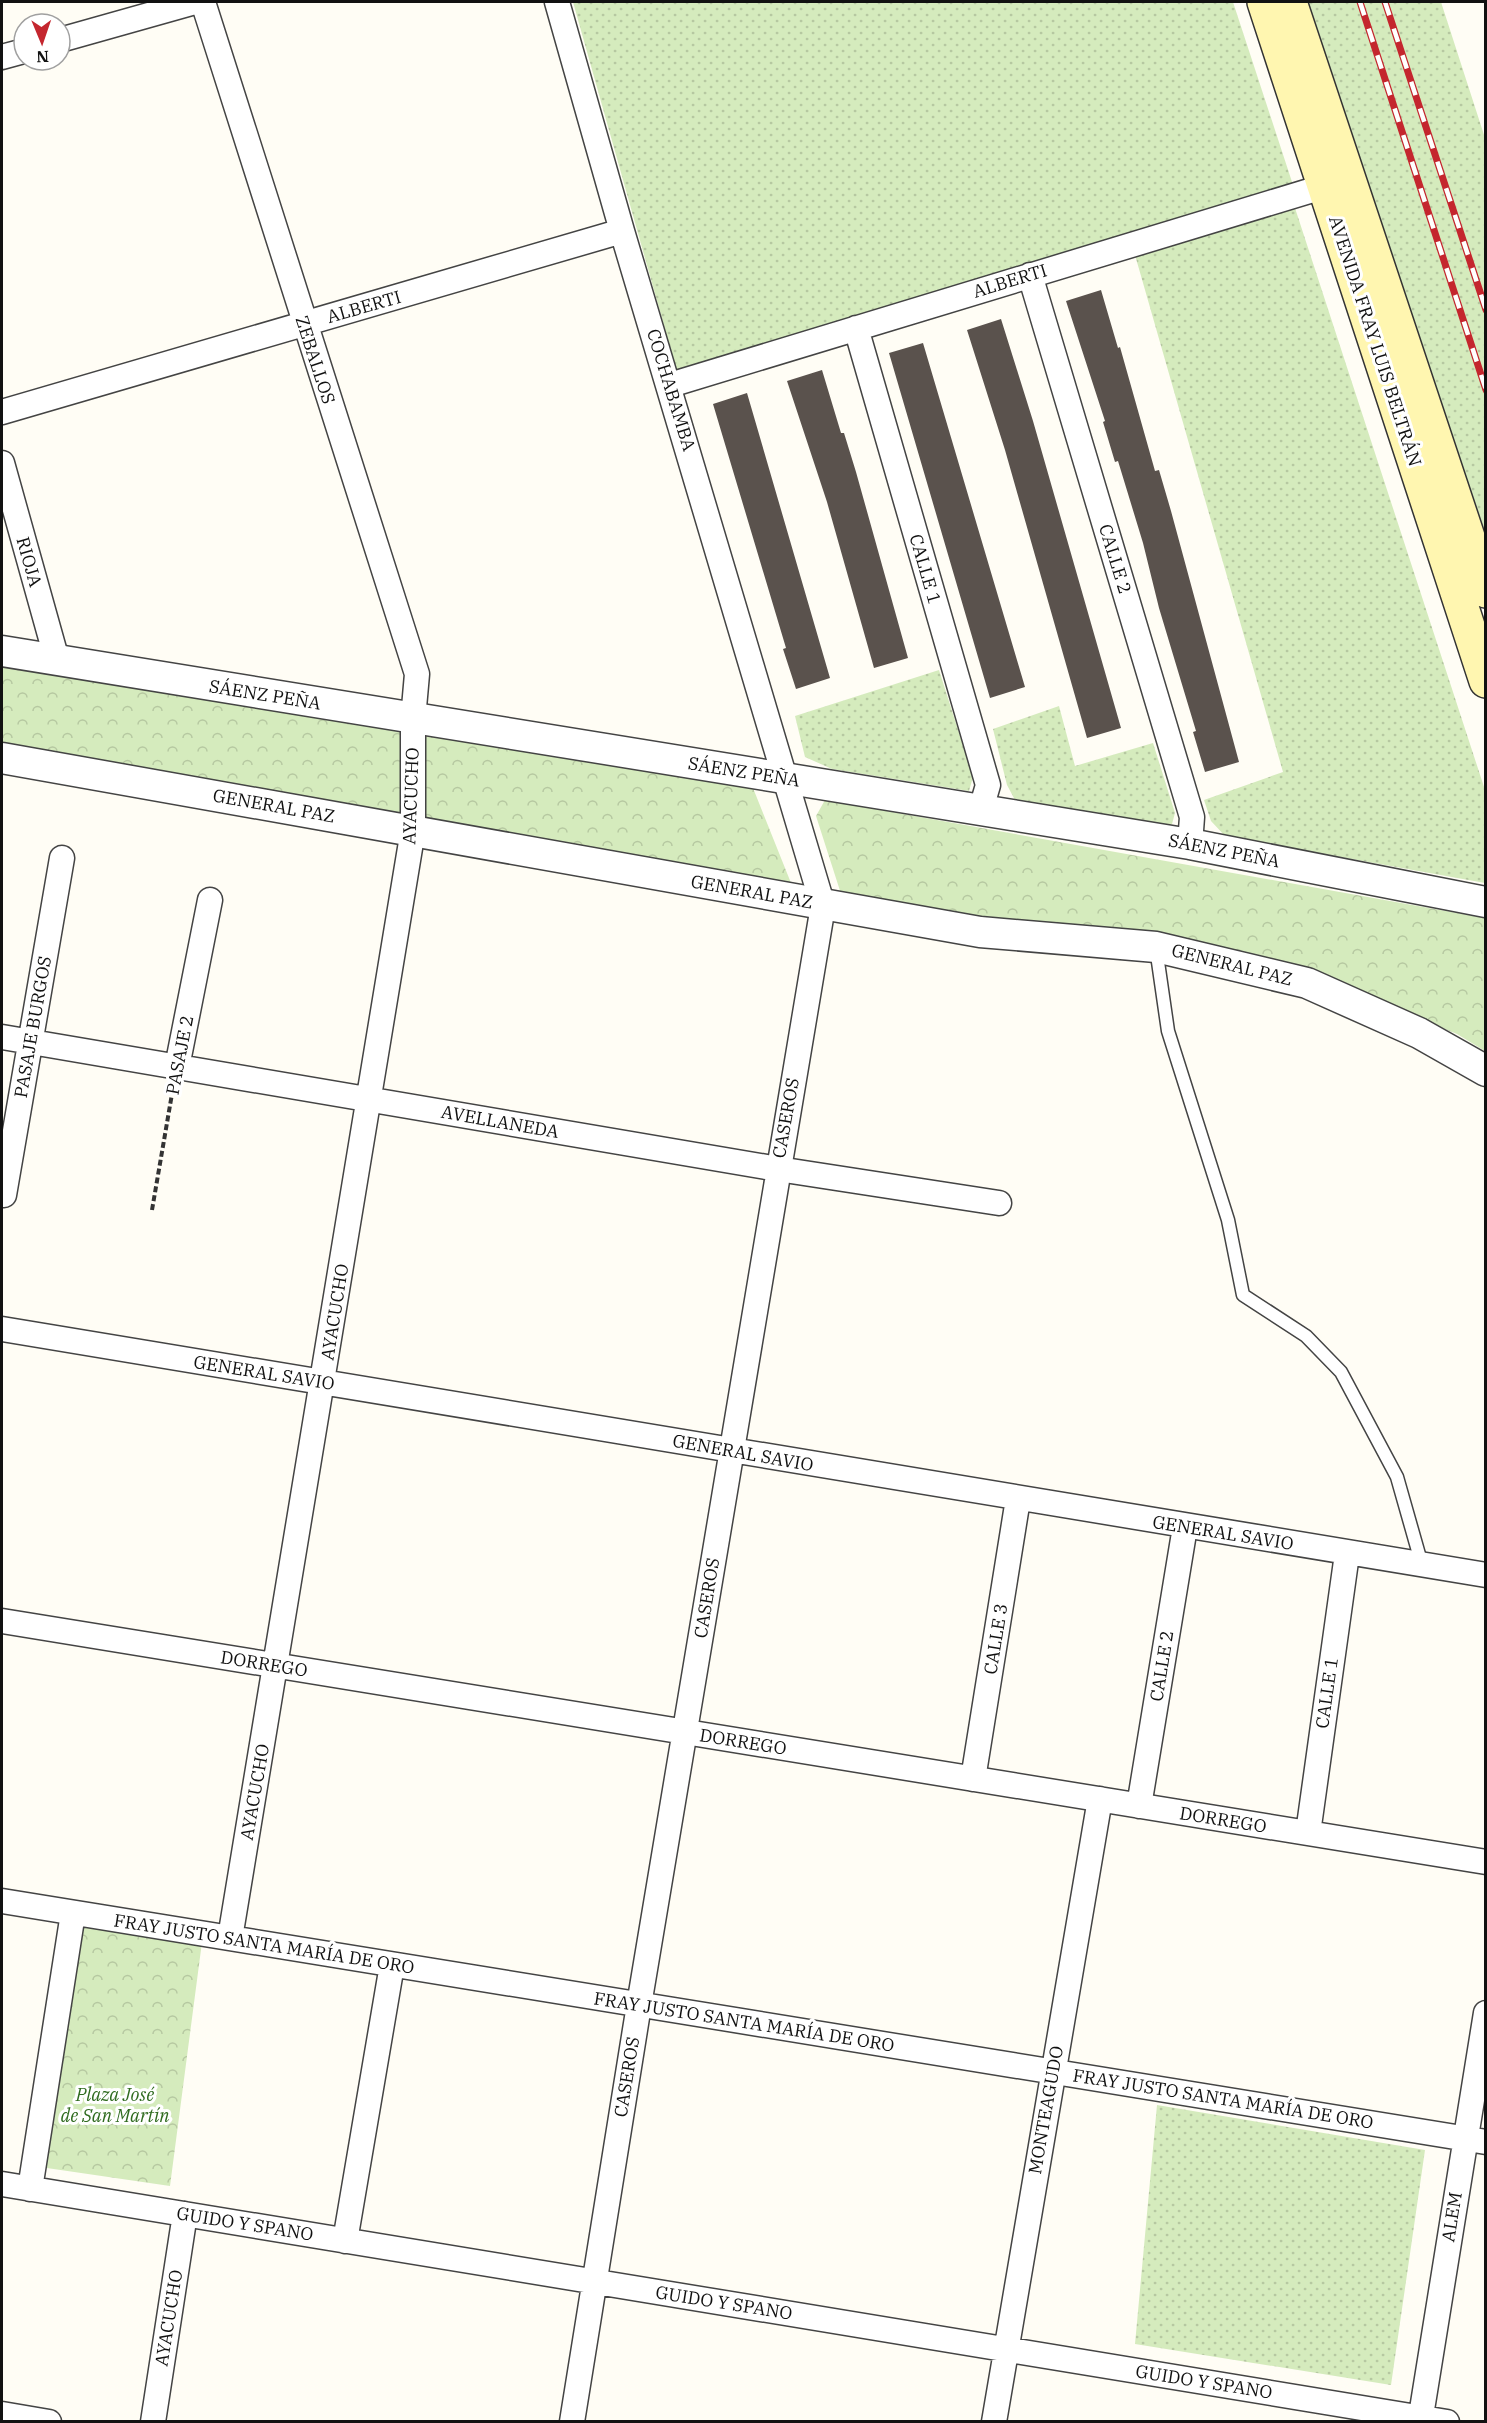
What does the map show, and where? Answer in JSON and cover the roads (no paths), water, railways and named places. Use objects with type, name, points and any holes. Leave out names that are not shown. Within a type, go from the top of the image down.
[{"type":"main road","name":"AVENIDA FRAY LUIS BELTRÁN","points":[[1264,2],[1337,182],[1485,591]]},
{"type":"main road","name":"AVENIDA FRAY LUIS BELTRÁN","points":[[1290,2],[1337,182],[1485,681]]},
{"type":"street","points":[[72,37],[195,2]]},
{"type":"street","name":"ZEBALLOS","points":[[203,2],[417,674],[413,719]]},
{"type":"street","name":"COCHABAMBA","points":[[557,2],[622,231],[670,385],[785,779]]},
{"type":"street","name":"ALBERTI","points":[[670,385],[1337,182]]},
{"type":"street","name":"ALBERTI","points":[[2,412],[622,231]]},
{"type":"street","name":"CALLE 2","points":[[1030,275],[1192,817],[1190,844]]},
{"type":"street","name":"CALLE 1","points":[[856,328],[988,785],[981,809]]},
{"type":"street","name":"RIOJA","points":[[2,463],[57,660]]},
{"type":"street","name":"SÁENZ PEÑA","points":[[2,651],[1190,844],[1485,902]]},
{"type":"street","name":"AYACUCHO","points":[[230,1938],[277,1666],[413,830],[413,719]]},
{"type":"street","name":"GENERAL PAZ","points":[[2,758],[413,830],[823,906],[980,932],[1156,947],[1306,983],[1419,1033],[1485,1071]]},
{"type":"street","name":"CASEROS","points":[[572,2421],[593,2282],[823,906],[785,779]]},
{"type":"street","name":"PASAJE BURGOS","points":[[4,1195],[62,858]]},
{"type":"street","name":"PASAJE 2","points":[[177,1067],[210,900]]},
{"type":"street","name":"AVELLANEDA","points":[[2,1036],[778,1169],[999,1203]]},
{"type":"street","name":"GENERAL SAVIO","points":[[2,1329],[1347,1554],[1485,1575]]},
{"type":"street","name":"CALLE 3","points":[[973,1779],[1018,1499]]},
{"type":"street","name":"CALLE 2","points":[[1139,1806],[1185,1527]]},
{"type":"street","name":"CALLE 1","points":[[1308,1833],[1347,1554]]},
{"type":"street","name":"DORREGO","points":[[2,1621],[1485,1862]]},
{"type":"street","name":"MONTEAGUDO","points":[[994,2421],[1100,1799]]},
{"type":"street","name":"FRAY JUSTO SANTA MARÍA DE ORO","points":[[2,1901],[1475,2140]]},
{"type":"street","points":[[30,2189],[73,1913]]},
{"type":"street","points":[[345,2241],[392,1965]]},
{"type":"street","name":"ALEM","points":[[1420,2419],[1475,2140],[1485,2013]]},
{"type":"street","name":"GUIDO Y SPANO","points":[[2,2184],[1420,2419],[1447,2421]]},
{"type":"street","name":"AYACUCHO","points":[[153,2421],[185,2214]]},
{"type":"street","points":[[2,2414],[49,2421]]},
{"type":"lane","points":[[1156,947],[1168,1031],[1228,1220],[1244,1295],[1306,1336],[1341,1372],[1397,1477],[1422,1565]]},
{"type":"railway","points":[[1360,2],[1486,390]]},
{"type":"railway","points":[[1385,2],[1486,310]]},
{"type":"park label","name":"Plaza José de San Martín","points":[[115,2105]]}]
